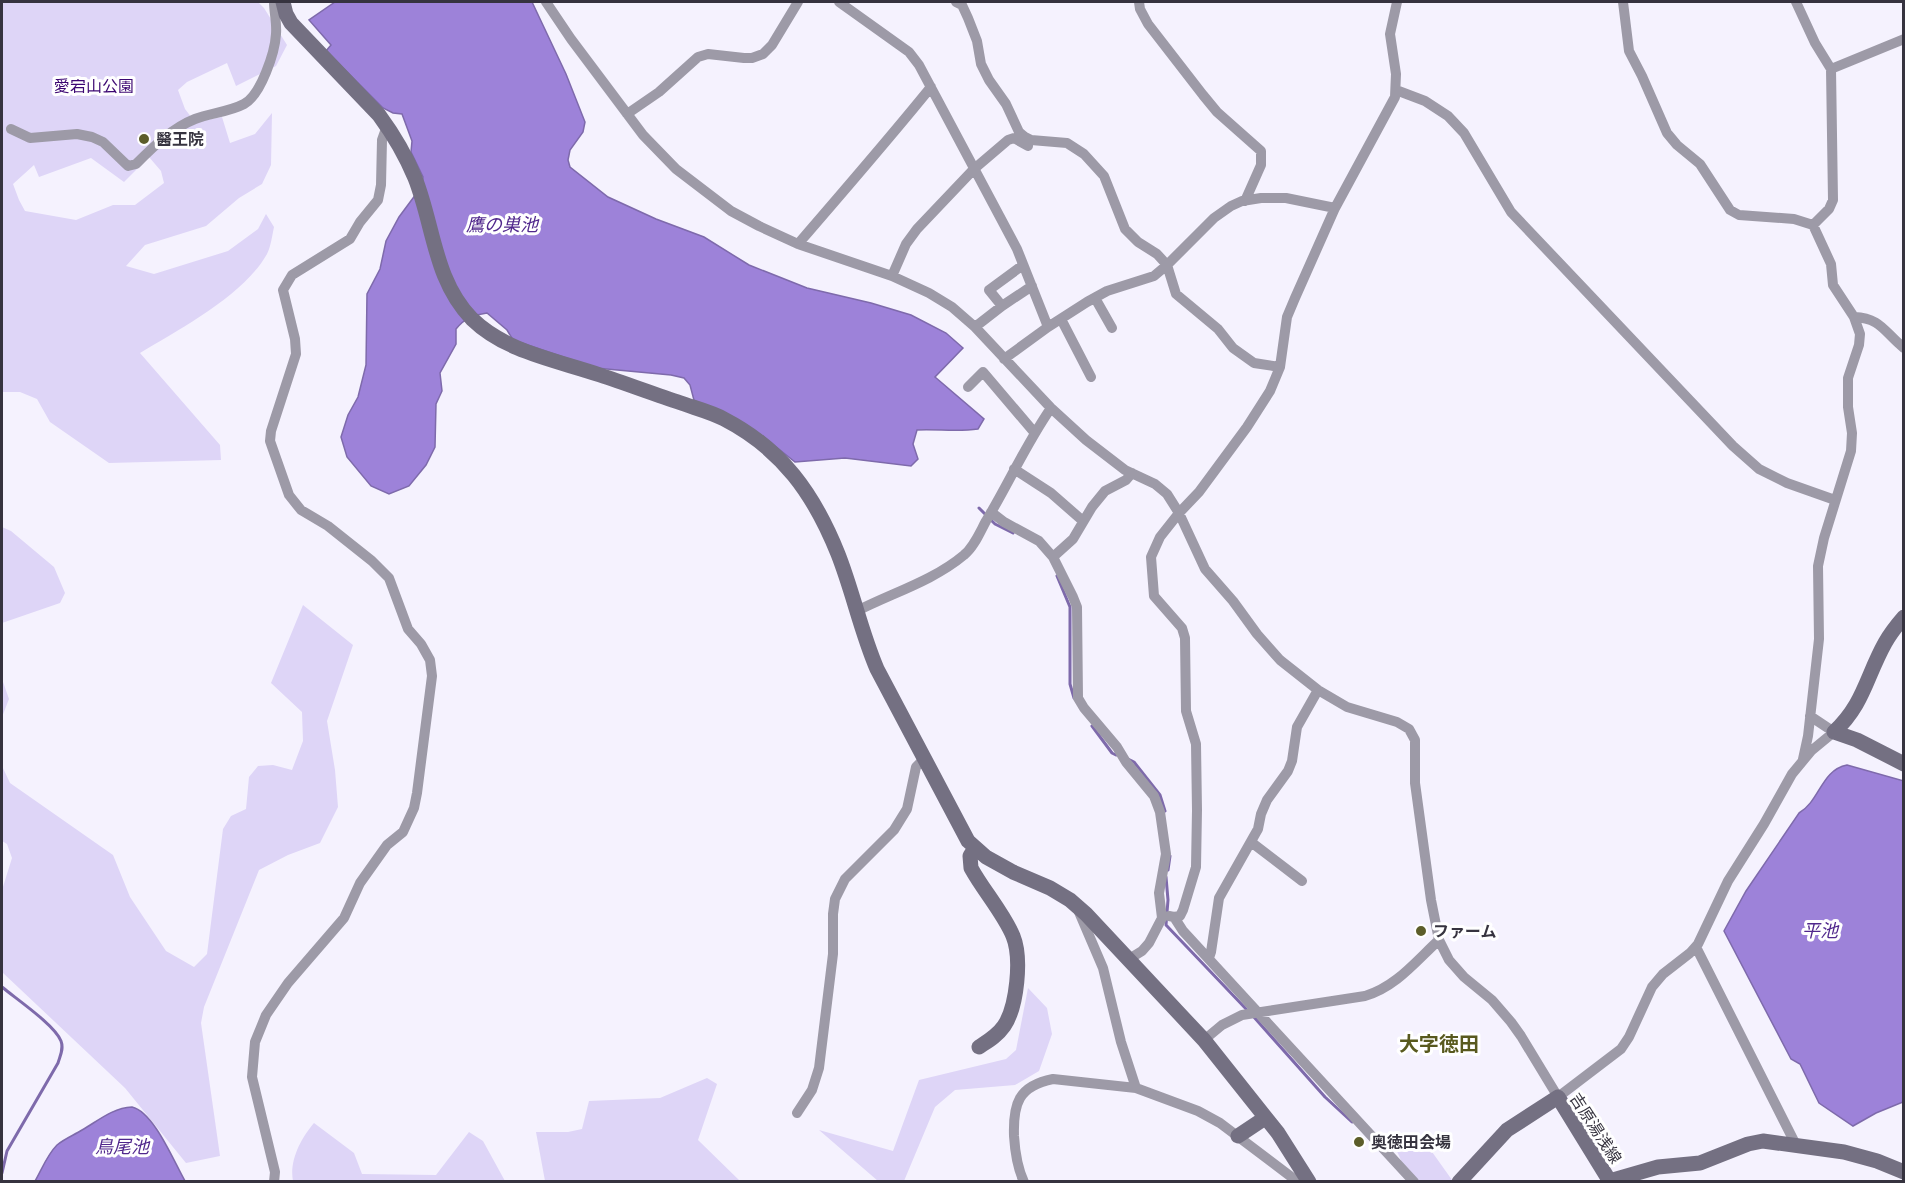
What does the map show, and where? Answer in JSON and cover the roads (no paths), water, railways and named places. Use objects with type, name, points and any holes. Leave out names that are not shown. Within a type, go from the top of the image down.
[{"type":"street","points":[[11,129],[30,138],[77,134],[92,136],[103,142],[128,166],[136,164],[173,130],[195,119],[244,104],[254,95],[262,80],[276,37],[274,2]]},
{"type":"street","points":[[283,2],[285,14],[291,23],[387,126],[415,178],[443,275],[457,301],[474,321],[497,338],[531,354],[568,364],[723,418],[780,459],[802,484],[822,516],[839,555],[869,652],[957,824],[968,841],[986,858],[1050,888],[1077,906],[1204,1040],[1278,1133],[1309,1182]]},
{"type":"street","points":[[546,2],[570,39],[643,135],[676,169],[731,211],[759,226],[798,244],[892,276],[929,293],[952,307],[975,327],[1051,408],[1086,441],[1125,470],[1155,484],[1167,494],[1179,513],[1205,569],[1280,660],[1318,690],[1347,707],[1402,724],[1409,729],[1413,735],[1415,783],[1431,900],[1439,940],[1449,960],[1464,977],[1492,1000],[1521,1036],[1558,1097],[1621,1049],[1652,987],[1696,947],[1728,881],[1764,824],[1788,779],[1816,746],[1846,721],[1858,704],[1884,644],[1904,617]]},
{"type":"street","points":[[627,114],[659,92],[698,57],[708,54],[752,58],[763,54],[772,45],[798,2]]},
{"type":"street","points":[[838,2],[909,52],[919,65],[1017,249],[1048,327]]},
{"type":"street","points":[[956,2],[962,5],[968,18],[977,41],[981,64],[1006,104],[1019,132],[1028,139],[1067,143],[1076,147],[1091,160],[1104,176],[1125,229],[1138,243],[1157,254],[1167,265],[1176,294],[1218,329],[1233,348],[1254,363],[1280,368]]},
{"type":"street","points":[[1139,2],[1148,24],[1210,104],[1262,152],[1261,165],[1245,201]]},
{"type":"street","points":[[1129,959],[1149,943],[1162,918],[1167,915],[1180,916],[1196,867],[1196,744],[1186,711],[1185,638],[1182,628],[1154,596],[1151,557],[1160,537],[1199,492],[1247,427],[1270,391],[1280,368],[1287,317],[1335,208],[1395,97],[1396,74],[1390,34],[1397,2]]},
{"type":"street","points":[[1623,2],[1629,51],[1667,133],[1700,164],[1730,210],[1739,215],[1794,219],[1813,225],[1831,264],[1833,285],[1854,317],[1860,334],[1848,378],[1851,451],[1824,538],[1818,566],[1819,639],[1803,760]]},
{"type":"street","points":[[1796,2],[1815,43],[1832,69],[1833,200],[1829,209],[1813,225]]},
{"type":"street","points":[[1832,69],[1904,39]]},
{"type":"street","points":[[798,244],[931,87]]},
{"type":"street","points":[[1396,90],[1425,101],[1448,116],[1464,133],[1511,212],[1733,446],[1759,469],[1787,483],[1835,500]]},
{"type":"street","points":[[274,1182],[275,1172],[252,1077],[255,1042],[266,1015],[288,983],[344,918],[360,883],[387,845],[404,832],[414,808],[417,793],[432,676],[430,660],[421,644],[408,629],[389,578],[372,561],[328,526],[301,510],[289,495],[270,441],[271,431],[296,354],[284,290],[292,275],[350,239],[378,200],[381,185],[382,140],[387,126]]},
{"type":"street","points":[[892,276],[906,244],[917,229],[974,169],[1002,144],[1012,138],[1035,147],[1042,145],[1045,141]]},
{"type":"street","points":[[1004,359],[1048,327],[1107,291],[1154,276],[1214,218],[1231,206],[1261,198],[1286,198],[1335,208]]},
{"type":"street","points":[[1002,306],[989,290],[1023,265]]},
{"type":"street","points":[[975,327],[1032,286]]},
{"type":"street","points":[[1095,298],[1112,328]]},
{"type":"street","points":[[1854,317],[1875,321],[1904,348]]},
{"type":"street","points":[[1061,319],[1091,377]]},
{"type":"street","points":[[968,387],[983,372],[1034,432]]},
{"type":"street","points":[[857,612],[948,566],[966,554],[991,513],[1034,432],[1051,408]]},
{"type":"street","points":[[1014,469],[1051,493],[1083,521]]},
{"type":"street","points":[[1053,557],[1073,538],[1105,491],[1126,480],[1132,473]]},
{"type":"street","points":[[991,513],[1039,541],[1053,557],[1073,597],[1077,607],[1078,698],[1154,796],[1160,812],[1166,854],[1159,893],[1162,918]]},
{"type":"street","points":[[1209,958],[1219,898],[1258,829],[1265,805],[1290,765],[1297,727],[1318,690]]},
{"type":"street","points":[[1810,716],[1834,732],[1857,740],[1904,764]]},
{"type":"street","points":[[797,1113],[812,1090],[819,1068],[833,954],[833,914],[836,898],[845,879],[894,830],[907,809],[916,767],[923,759]]},
{"type":"street","points":[[1251,842],[1302,880]]},
{"type":"street","points":[[975,848],[969,861],[971,868],[1011,932],[1018,957],[1014,996],[1006,1022],[993,1038],[979,1047]]},
{"type":"street","points":[[1077,906],[1103,968],[1121,1042],[1136,1088]]},
{"type":"street","points":[[1174,917],[1183,931],[1414,1182]]},
{"type":"street","points":[[1204,1040],[1229,1021],[1242,1015],[1365,996],[1387,988],[1439,940]]},
{"type":"street","points":[[1696,947],[1796,1145]]},
{"type":"street","points":[[1024,1182],[1016,1162],[1013,1118],[1017,1101],[1030,1086],[1040,1081],[1053,1079],[1136,1088],[1210,1117],[1298,1182]]},
{"type":"street","name":"吉原湯浅線","points":[[1459,1182],[1507,1130],[1558,1097],[1609,1181],[1663,1166],[1700,1163],[1753,1143],[1770,1142],[1844,1152],[1877,1161],[1904,1172]]},
{"type":"street","points":[[1238,1136],[1265,1118]]},
{"type":"water","name":"鷹の巣池","points":[[335,2],[532,2],[566,74],[585,122],[583,132],[570,150],[568,160],[570,167],[608,197],[656,219],[704,237],[749,265],[807,288],[911,315],[946,333],[963,348],[935,377],[984,419],[978,429],[917,430],[913,444],[918,459],[911,466],[845,458],[795,462],[761,435],[695,404],[690,385],[684,378],[596,368],[513,340],[507,330],[487,313],[470,318],[456,329],[456,344],[440,373],[442,391],[436,404],[435,447],[426,465],[409,486],[389,494],[371,486],[347,457],[341,437],[348,415],[358,397],[366,365],[367,294],[380,269],[386,241],[399,217],[422,186],[423,177],[411,152],[412,141],[402,114],[383,108],[326,51],[331,45],[309,20]]},
{"type":"water","name":"平池","points":[[1847,765],[1904,781],[1903,1102],[1853,1126],[1819,1103],[1800,1064],[1791,1059],[1724,931],[1746,891],[1799,813],[1812,801],[1831,773]]},
{"type":"water","name":"鳥尾池","points":[[132,1107],[148,1118],[156,1128],[185,1181],[35,1181],[50,1153],[57,1145],[112,1112]]},
{"type":"waterway","points":[[979,508],[986,515]]},
{"type":"waterway","points":[[991,520],[1013,533]]},
{"type":"waterway","points":[[1057,576],[1070,607],[1070,684],[1074,698]]},
{"type":"waterway","points":[[1092,726],[1112,753],[1116,755]]},
{"type":"waterway","points":[[1128,759],[1134,762],[1160,795],[1165,811]]},
{"type":"waterway","points":[[1168,870],[1170,856]]},
{"type":"waterway","points":[[1166,877],[1168,900],[1166,925],[1248,1011]]},
{"type":"waterway","points":[[2,987],[51,1027],[61,1041],[62,1047],[58,1063],[7,1151],[2,1173]]},
{"type":"waterway","points":[[1253,1016],[1325,1097],[1352,1122]]},
{"type":"place","name":"醫王院","points":[[144,139]]},
{"type":"place","name":"ファーム","points":[[1421,931]]},
{"type":"place","name":"奥徳田会場","points":[[1359,1142]]},
{"type":"district","name":"大字徳田","points":[[1439,1044]]},
{"type":"park label","name":"愛宕山公園","points":[[94,86]]}]
